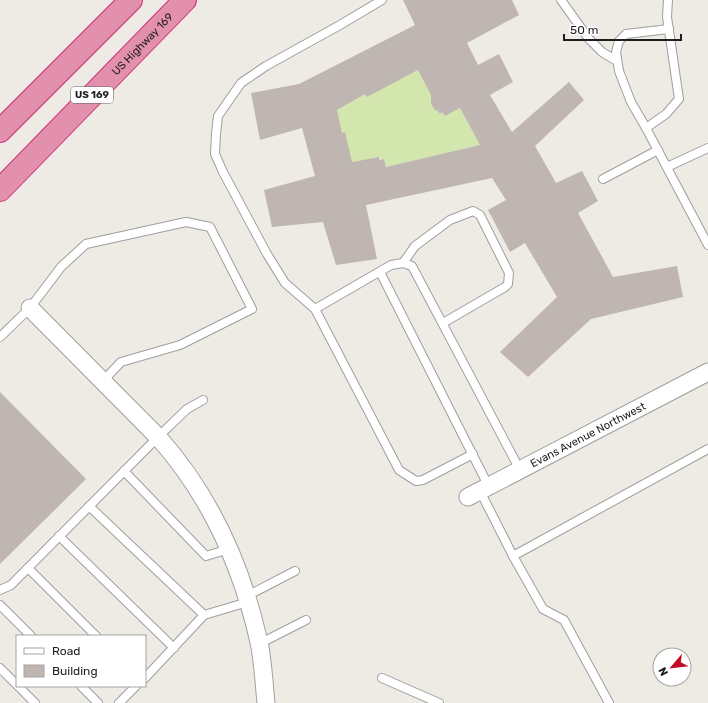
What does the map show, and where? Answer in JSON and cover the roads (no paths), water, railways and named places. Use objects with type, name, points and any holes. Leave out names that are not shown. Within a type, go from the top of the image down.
[{"type":"highway","points":[[0,131],[131,0]]},
{"type":"highway","name":"US Highway 169","points":[[0,190],[185,0]]},
{"type":"street","points":[[30,308],[158,437],[173,454],[194,483],[230,549],[247,599],[259,644],[266,703]]},
{"type":"street","name":"Evans Avenue Northwest","points":[[479,492],[708,372]]},
{"type":"lane","points":[[382,0],[266,66],[241,83],[218,116],[216,154],[223,172],[268,254],[286,283],[315,309],[399,470],[416,481],[423,480],[473,454]]},
{"type":"lane","points":[[561,0],[590,39],[602,52],[617,60]]},
{"type":"lane","points":[[646,128],[666,114],[679,99],[667,17],[668,0]]},
{"type":"lane","points":[[669,29],[626,34],[619,41],[616,52],[617,60],[619,71],[630,102],[646,128],[708,245]]},
{"type":"lane","points":[[667,168],[708,148]]},
{"type":"lane","points":[[603,179],[658,150]]},
{"type":"lane","points":[[403,262],[415,246],[450,220],[473,211],[480,215],[509,273],[508,284],[443,323]]},
{"type":"lane","points":[[0,338],[30,308],[61,267],[86,244],[186,222],[210,227],[252,309],[180,345],[121,362],[103,381]]},
{"type":"lane","points":[[315,309],[391,265],[403,262],[412,266],[520,470]]},
{"type":"lane","points":[[380,272],[473,454],[479,492],[513,556],[542,609],[564,620],[609,703]]},
{"type":"lane","points":[[0,590],[11,585],[187,409],[203,400]]},
{"type":"lane","points":[[513,556],[708,449]]},
{"type":"lane","points":[[124,471],[206,556],[230,549]]},
{"type":"lane","points":[[89,506],[204,615]]},
{"type":"lane","points":[[59,536],[174,648]]},
{"type":"lane","points":[[28,568],[95,635]]},
{"type":"lane","points":[[146,677],[204,615],[247,599],[295,571]]},
{"type":"lane","points":[[0,605],[30,635]]},
{"type":"lane","points":[[259,644],[306,620]]},
{"type":"lane","points":[[0,668],[16,683]]},
{"type":"lane","points":[[382,678],[439,703]]},
{"type":"lane","points":[[20,687],[35,703]]},
{"type":"lane","points":[[82,687],[98,703]]},
{"type":"lane","points":[[119,703],[135,687]]}]
